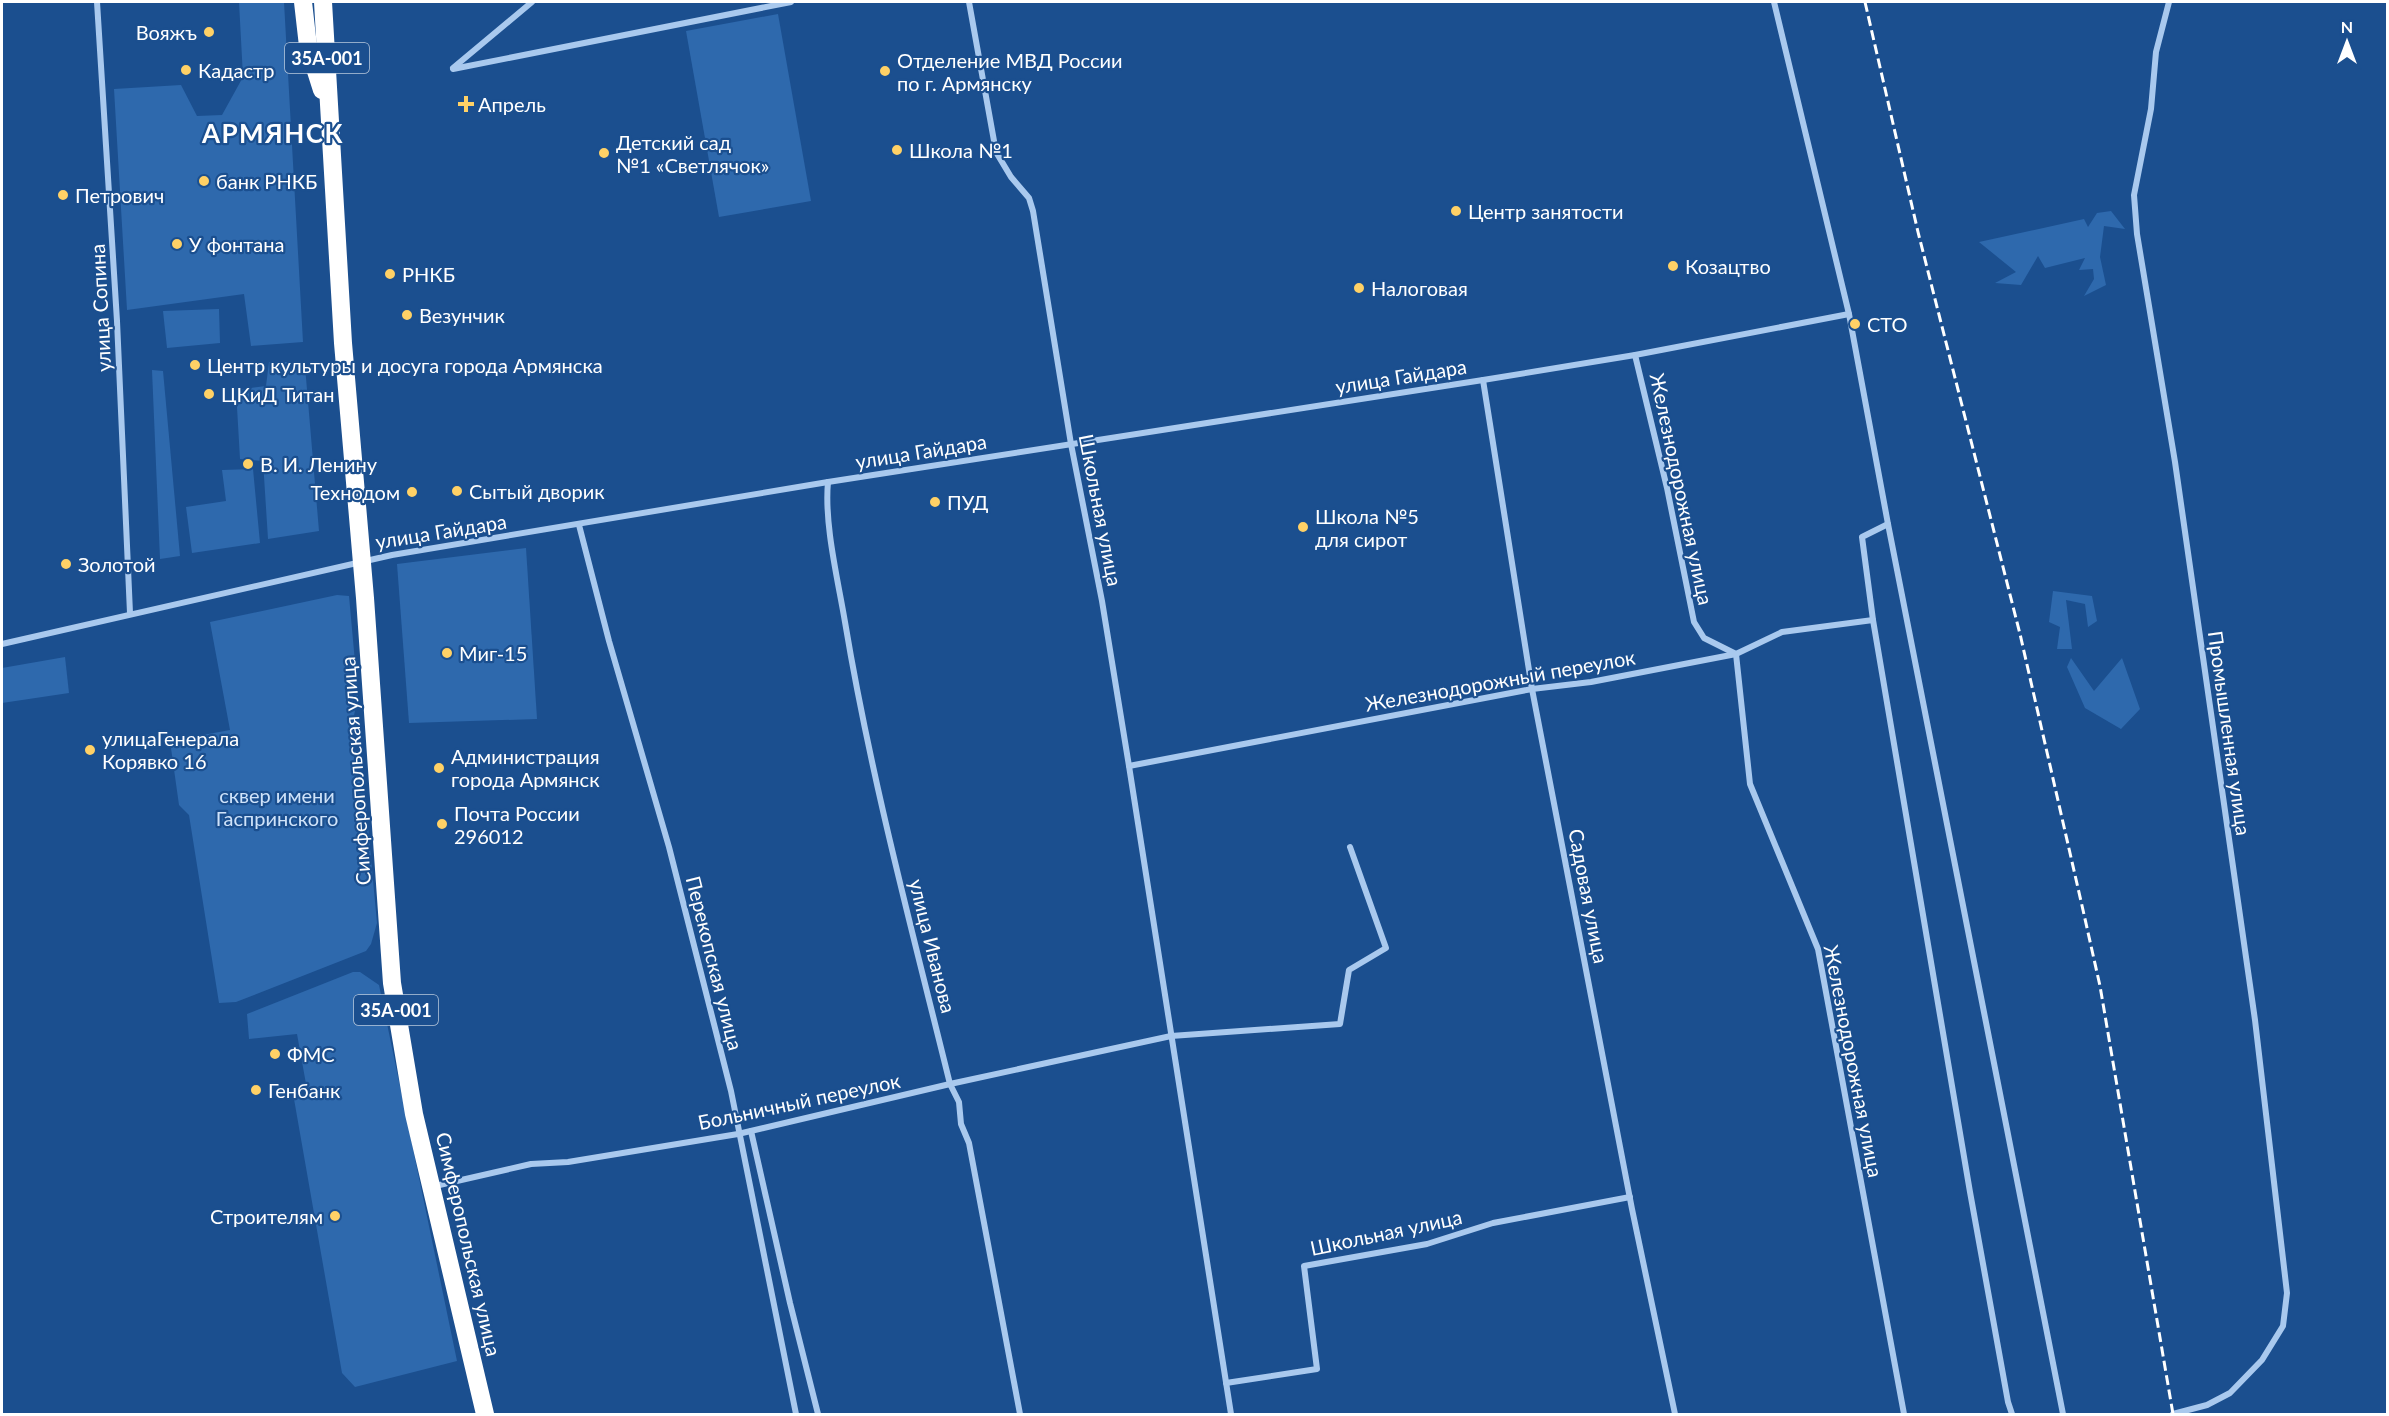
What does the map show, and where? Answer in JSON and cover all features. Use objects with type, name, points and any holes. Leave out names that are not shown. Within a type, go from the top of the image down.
[{"type":"highway","name":"Симферопольская улица","points":[[303,2],[308,46],[330,116]]},
{"type":"highway","name":"Симферопольская улица","points":[[323,2],[343,343],[362,560],[392,983],[411,1098],[485,1414]]},
{"type":"street","name":"улица Сопина","points":[[97,2],[117,321],[130,613]]},
{"type":"street","points":[[532,2],[453,69],[791,2]]},
{"type":"street","name":"Школьная улица","points":[[969,2],[996,152],[1011,177],[1029,198],[1033,211],[1071,444],[1102,601],[1231,1414]]},
{"type":"street","points":[[1774,2],[1849,314],[1888,524],[2063,1414]]},
{"type":"street","name":"Промышленная улица","points":[[2169,2],[2156,52],[2151,109],[2134,195],[2137,234],[2175,462],[2255,1020],[2287,1293],[2283,1326],[2262,1360],[2230,1393],[2207,1405],[2173,1414]]},
{"type":"street","name":"улица Гайдара","points":[[2,644],[130,613],[312,574],[362,560],[828,482],[1635,355],[1849,314]]},
{"type":"street","name":"Железнодорожная улица","points":[[1635,355],[1667,488],[1695,622],[1704,638],[1736,654],[1750,784],[1818,950],[1904,1414]]},
{"type":"street","name":"Садовая улица","points":[[1483,380],[1532,689],[1630,1197],[1675,1414]]},
{"type":"street","name":"улица Иванова","points":[[828,482],[827,495],[834,550],[862,719],[950,1084],[959,1102],[961,1124],[969,1143],[1020,1414]]},
{"type":"street","points":[[1888,524],[1862,537],[1873,620],[1970,1192],[2008,1402],[2013,1414]]},
{"type":"street","name":"Перекопская улица","points":[[579,525],[609,641],[669,847],[731,1091],[796,1414]]},
{"type":"street","name":"Железнодорожный переулок","points":[[1129,766],[1532,689],[1592,682],[1736,654],[1782,632],[1873,620]]},
{"type":"street","points":[[1171,1036],[1340,1024],[1349,970],[1386,948],[1350,847]]},
{"type":"street","name":"Больничный переулок","points":[[431,1187],[531,1164],[568,1162],[738,1134],[950,1084],[1171,1036]]},
{"type":"street","points":[[752,1131],[789,1303],[818,1414]]},
{"type":"street","name":"Школьная улица","points":[[1226,1383],[1317,1369],[1304,1266],[1427,1244],[1493,1223],[1630,1197]]},
{"type":"green space","points":[[239,2],[284,2],[303,342],[251,346],[244,294],[127,310],[114,89],[181,85],[197,116],[222,115],[243,77]]},
{"type":"green space","points":[[778,14],[811,201],[719,217],[686,31]]},
{"type":"green space","points":[[2111,211],[2125,229],[2104,226],[2100,257],[2106,285],[2084,296],[2094,279],[2093,269],[2079,270],[2085,258],[2045,268],[2038,256],[2021,285],[1995,283],[2016,272],[1979,242],[2084,219],[2088,227],[2097,213]]},
{"type":"green space","points":[[219,309],[220,343],[167,348],[163,311]]},
{"type":"green space","points":[[269,362],[294,362],[298,366],[305,366],[319,531],[268,539],[263,461],[240,459],[236,390],[266,386]]},
{"type":"green space","points":[[152,370],[163,371],[180,556],[160,559]]},
{"type":"green space","points":[[253,469],[260,543],[192,553],[186,507],[226,501],[222,470]]},
{"type":"green space","points":[[526,548],[537,719],[409,723],[397,564]]},
{"type":"green space","points":[[2053,591],[2092,596],[2097,621],[2088,627],[2085,604],[2066,600],[2072,649],[2057,649],[2060,627],[2049,622]]},
{"type":"green space","name":"сквер имени Гаспринского","points":[[337,595],[349,596],[358,695],[352,726],[356,760],[364,783],[377,923],[371,944],[366,951],[236,1002],[219,1003],[189,815],[179,805],[170,741],[230,730],[210,622]]},
{"type":"green space","points":[[65,657],[69,693],[2,703],[2,668]]},
{"type":"green space","points":[[2071,658],[2094,691],[2122,658],[2140,709],[2121,729],[2085,708],[2067,667]]},
{"type":"green space","points":[[353,972],[360,972],[379,985],[457,1361],[355,1387],[342,1373],[294,1099],[308,1095],[297,1034],[249,1039],[247,1014]]},
{"type":"railway","points":[[1865,2],[1918,232],[2020,634],[2100,986],[2173,1414]]},
{"type":"place","name":"Вояжъ","points":[[209,32]]},
{"type":"place","name":"Кадастр","points":[[186,70]]},
{"type":"place","name":"Отделение МВД России по г. Армянску","points":[[885,71]]},
{"type":"place","name":"Апрель","points":[[466,104]]},
{"type":"place","name":"Школа №1","points":[[897,150]]},
{"type":"place","name":"Детский сад №1 «Светлячок»","points":[[604,153]]},
{"type":"place","name":"банк РНКБ","points":[[204,181]]},
{"type":"place","name":"Петрович","points":[[63,195]]},
{"type":"place","name":"Центр занятости","points":[[1456,211]]},
{"type":"place","name":"У фонтана","points":[[177,244]]},
{"type":"place","name":"Козацтво","points":[[1673,266]]},
{"type":"place","name":"РНКБ","points":[[390,274]]},
{"type":"place","name":"Налоговая","points":[[1359,288]]},
{"type":"place","name":"Везунчик","points":[[407,315]]},
{"type":"place","name":"СТО","points":[[1855,324]]},
{"type":"place","name":"Центр культуры и досуга города Армянска","points":[[195,365]]},
{"type":"place","name":"ЦКиД Титан","points":[[209,394]]},
{"type":"place","name":"В. И. Ленину","points":[[248,464]]},
{"type":"place","name":"Сытый дворик","points":[[457,491]]},
{"type":"place","name":"Технодом","points":[[412,492]]},
{"type":"place","name":"ПУД","points":[[935,502]]},
{"type":"place","name":"Школа №5 для сирот","points":[[1303,527]]},
{"type":"place","name":"Золотой","points":[[66,564]]},
{"type":"place","name":"Миг-15","points":[[447,653]]},
{"type":"place","name":"улицаГенерала Корявко 16","points":[[90,750]]},
{"type":"place","name":"Администрация города Армянск","points":[[439,768]]},
{"type":"place","name":"Почта России 296012","points":[[442,824]]},
{"type":"place","name":"ФМС","points":[[275,1054]]},
{"type":"place","name":"Генбанк","points":[[256,1090]]},
{"type":"place","name":"Строителям","points":[[335,1216]]},
{"type":"district","name":"АРМЯНСК","points":[[273,133]]}]
